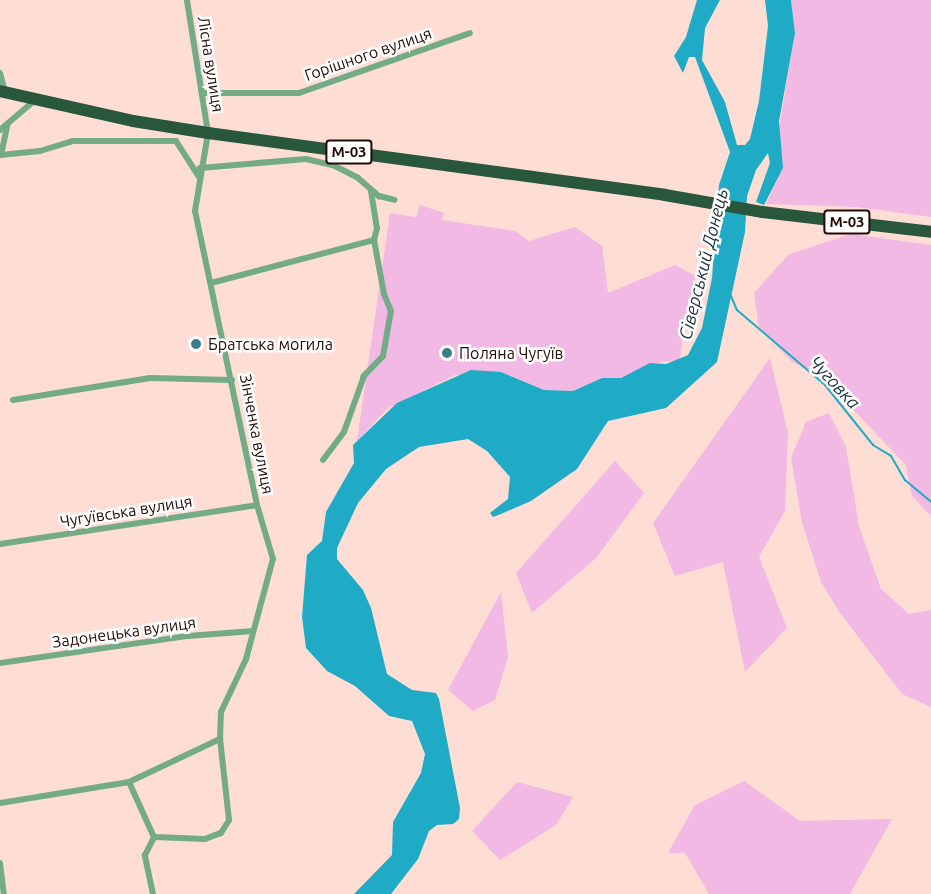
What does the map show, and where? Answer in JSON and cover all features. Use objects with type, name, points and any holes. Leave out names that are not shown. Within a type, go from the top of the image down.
[{"type":"highway","name":"М-03","points":[[3,92],[34,101],[208,133],[655,193],[762,212],[931,232]]},
{"type":"street","name":"Лісна вулиця","points":[[187,0],[208,133]]},
{"type":"street","name":"Горішного вулиця","points":[[202,93],[299,93],[470,33]]},
{"type":"street","points":[[0,73],[3,92]]},
{"type":"street","points":[[0,130],[34,101]]},
{"type":"street","points":[[7,126],[1,155],[40,151],[73,141],[176,141],[199,178]]},
{"type":"street","name":"Зінченка вулиця","points":[[154,837],[205,839],[221,833],[229,820],[220,739],[221,712],[246,659],[273,559],[257,505],[195,211],[200,168],[208,133]]},
{"type":"street","points":[[200,168],[306,159],[333,165],[358,178],[371,190],[395,200]]},
{"type":"street","points":[[324,460],[344,432],[364,376],[383,356],[391,311],[384,294],[374,240],[377,228],[371,190]]},
{"type":"street","points":[[211,283],[374,240]]},
{"type":"street","points":[[13,400],[150,378],[232,380]]},
{"type":"street","name":"Чугуївська вулиця","points":[[0,544],[257,505]]},
{"type":"street","name":"Задонецька вулиця","points":[[0,663],[188,636],[253,631]]},
{"type":"street","points":[[0,803],[129,782],[220,739]]},
{"type":"street","points":[[129,782],[154,837],[145,855],[153,894]]},
{"type":"street","points":[[0,863],[4,894]]},
{"type":"shaded area","points":[[791,0],[931,0],[931,217],[857,207],[766,204],[783,168],[779,129],[795,33]]},
{"type":"shaded area","points":[[420,205],[444,213],[442,220],[515,231],[529,241],[575,227],[602,246],[608,293],[675,265],[696,276],[685,317],[680,360],[655,363],[621,378],[602,378],[573,391],[544,390],[501,372],[455,375],[387,409],[357,441],[390,213],[416,217]]},
{"type":"shaded area","points":[[850,234],[931,245],[931,516],[912,496],[906,465],[820,375],[792,362],[759,328],[754,293],[788,255]]},
{"type":"shaded area","points":[[770,358],[788,433],[785,511],[759,557],[787,628],[745,672],[723,562],[675,576],[653,523]]},
{"type":"shaded area","points":[[829,413],[846,447],[859,526],[881,589],[909,614],[931,610],[931,707],[902,694],[840,613],[821,582],[802,522],[791,458],[806,422]]},
{"type":"shaded area","points":[[615,461],[644,493],[596,558],[532,613],[516,573]]},
{"type":"shaded area","points":[[501,592],[508,657],[495,700],[473,711],[448,690]]},
{"type":"shaded area","points":[[744,781],[800,821],[892,819],[850,894],[709,894],[685,853],[668,853],[695,805]]},
{"type":"shaded area","points":[[517,782],[573,797],[556,825],[500,860],[472,831]]},
{"type":"water","points":[[697,0],[720,0],[705,28],[702,60],[725,102],[737,145],[745,145],[750,139],[759,101],[768,26],[765,0],[791,0],[795,33],[779,121],[783,168],[764,205],[756,202],[770,163],[768,153],[756,170],[747,196],[745,232],[717,362],[666,408],[608,421],[577,469],[531,501],[501,514],[493,517],[490,513],[508,499],[510,477],[487,451],[468,439],[419,447],[386,469],[358,503],[337,548],[337,559],[363,590],[371,608],[387,674],[412,690],[436,693],[439,699],[460,808],[459,819],[453,824],[437,825],[429,831],[418,859],[391,894],[354,894],[392,855],[393,822],[421,773],[425,754],[412,721],[389,716],[355,686],[327,671],[306,648],[302,617],[307,555],[322,541],[326,512],[354,463],[353,445],[397,403],[471,370],[501,372],[544,390],[573,391],[602,378],[621,378],[650,363],[666,364],[688,355],[702,328],[712,278],[719,185],[730,152],[695,57],[689,57],[683,73],[674,56],[686,37]]},
{"type":"waterway","name":"Чуговка","points":[[731,296],[737,310],[825,385],[873,445],[891,456],[905,480],[931,502]]},
{"type":"place","name":"Братська могила","points":[[196,344]]},
{"type":"place","name":"Поляна Чугуїв","points":[[447,353]]},
{"type":"water label","name":"Сіверський Донець","points":[[703,264]]}]
